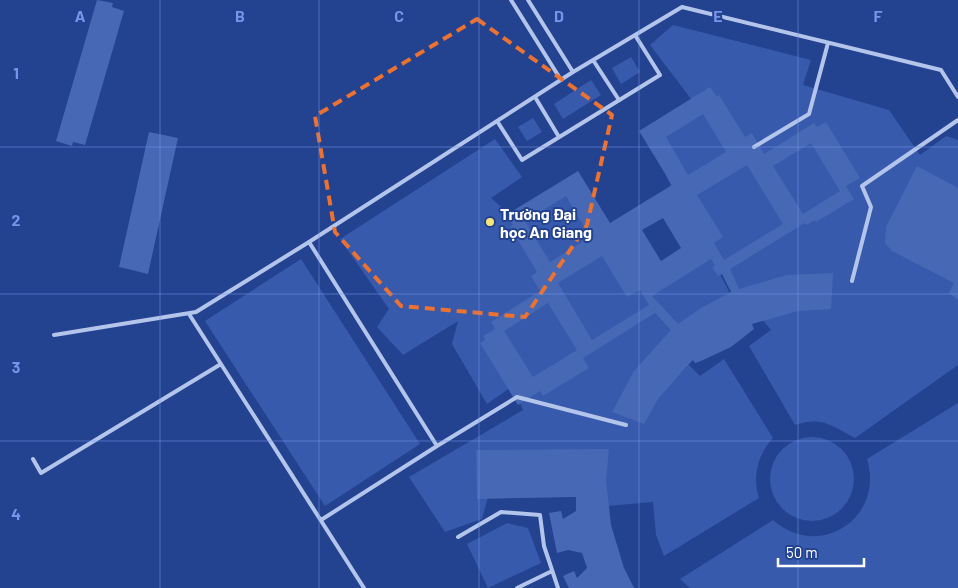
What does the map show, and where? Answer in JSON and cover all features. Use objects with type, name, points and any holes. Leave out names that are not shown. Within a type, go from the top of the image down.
[{"type":"lane","points":[[511,0],[561,80]]},
{"type":"lane","points":[[528,0],[572,72]]},
{"type":"lane","points":[[54,334],[196,312],[309,242],[572,72],[682,7],[941,70],[958,97]]},
{"type":"lane","points":[[498,121],[522,160],[660,75],[635,35]]},
{"type":"lane","points":[[754,147],[809,114],[828,43]]},
{"type":"lane","points":[[594,60],[619,100]]},
{"type":"lane","points":[[535,97],[559,137]]},
{"type":"lane","points":[[852,281],[871,207],[862,186],[958,120]]},
{"type":"lane","points":[[309,242],[438,446]]},
{"type":"lane","points":[[189,314],[364,588]]},
{"type":"lane","points":[[33,459],[41,473],[221,364]]},
{"type":"lane","points":[[322,520],[517,398],[626,425]]},
{"type":"lane","points":[[458,537],[501,512],[540,515],[544,546],[558,588]]},
{"type":"lane","points":[[517,588],[552,572]]},
{"type":"highlighted area","points":[[477,19],[612,115],[587,225],[525,317],[401,306],[335,232],[315,116]]},
{"type":"shaded area","points":[[673,25],[811,60],[803,85],[889,110],[920,155],[946,136],[958,140],[958,365],[855,438],[833,426],[820,422],[805,422],[795,425],[749,346],[771,330],[713,261],[734,301],[672,348],[700,376],[724,359],[773,438],[760,458],[756,474],[759,498],[664,556],[656,535],[653,502],[595,507],[581,478],[489,493],[482,519],[445,532],[409,477],[523,410],[513,386],[487,404],[452,344],[458,321],[403,355],[377,327],[389,309],[340,239],[495,139],[522,177],[491,198],[513,217],[567,181],[651,275],[711,259],[701,247],[648,139],[698,108],[650,45]]},
{"type":"shaded area","points":[[631,57],[640,72],[621,84],[612,68]]},
{"type":"shaded area","points":[[591,80],[601,95],[563,119],[554,104]]},
{"type":"shaded area","points":[[533,118],[542,132],[527,141],[518,127]]},
{"type":"shaded area","points":[[301,259],[420,444],[325,506],[205,321]]},
{"type":"shaded area","points":[[958,403],[958,588],[690,588],[680,579],[773,520],[791,532],[810,536],[828,534],[844,527],[857,515],[866,499],[870,480],[867,459]]},
{"type":"shaded area","points":[[812,437],[828,440],[842,449],[851,463],[854,479],[851,495],[842,509],[828,518],[812,521],[796,518],[782,509],[773,495],[770,479],[773,463],[782,449],[796,440]]},
{"type":"shaded area","points":[[507,523],[528,528],[541,563],[488,588],[467,544]]},
{"type":"building","points":[[97,0],[113,3],[112,7],[124,11],[85,145],[73,142],[72,146],[56,141]]},
{"type":"building","points":[[710,87],[717,97],[719,95],[745,137],[752,133],[764,154],[814,123],[817,127],[826,122],[860,178],[846,186],[854,199],[816,222],[815,220],[806,225],[805,223],[730,269],[739,289],[787,275],[833,273],[831,309],[798,311],[752,324],[754,329],[731,347],[701,361],[695,363],[693,360],[658,399],[644,424],[612,412],[634,371],[671,330],[655,313],[583,358],[589,368],[543,396],[540,391],[518,405],[480,343],[485,340],[483,336],[495,329],[491,322],[540,291],[531,276],[537,272],[510,227],[513,225],[506,215],[578,171],[610,223],[672,185],[639,131]],"holes":[[[703,114],[726,152],[688,175],[666,137]],[[811,143],[840,191],[803,214],[773,166]],[[747,165],[783,224],[724,260],[714,243],[723,237],[697,195]],[[566,196],[590,237],[550,262],[525,221]],[[663,218],[681,248],[661,261],[642,230]],[[602,256],[627,297],[640,290],[649,305],[592,340],[558,283]],[[711,259],[715,266],[712,267],[718,276],[722,274],[731,292],[701,308],[678,324],[652,296]],[[548,303],[577,350],[533,377],[504,331]]]},
{"type":"building","points":[[149,132],[178,138],[148,274],[119,267]]},
{"type":"building","points":[[917,166],[958,188],[958,300],[949,293],[954,283],[892,251],[885,243],[886,227]]},
{"type":"building","points":[[609,449],[606,480],[611,525],[624,568],[634,588],[569,588],[563,576],[574,571],[577,578],[587,568],[582,553],[568,550],[557,553],[549,513],[561,511],[563,519],[576,511],[576,497],[477,499],[476,450]]},
{"type":"place","name":"Trường Đại học An Giang","points":[[490,222]]}]
